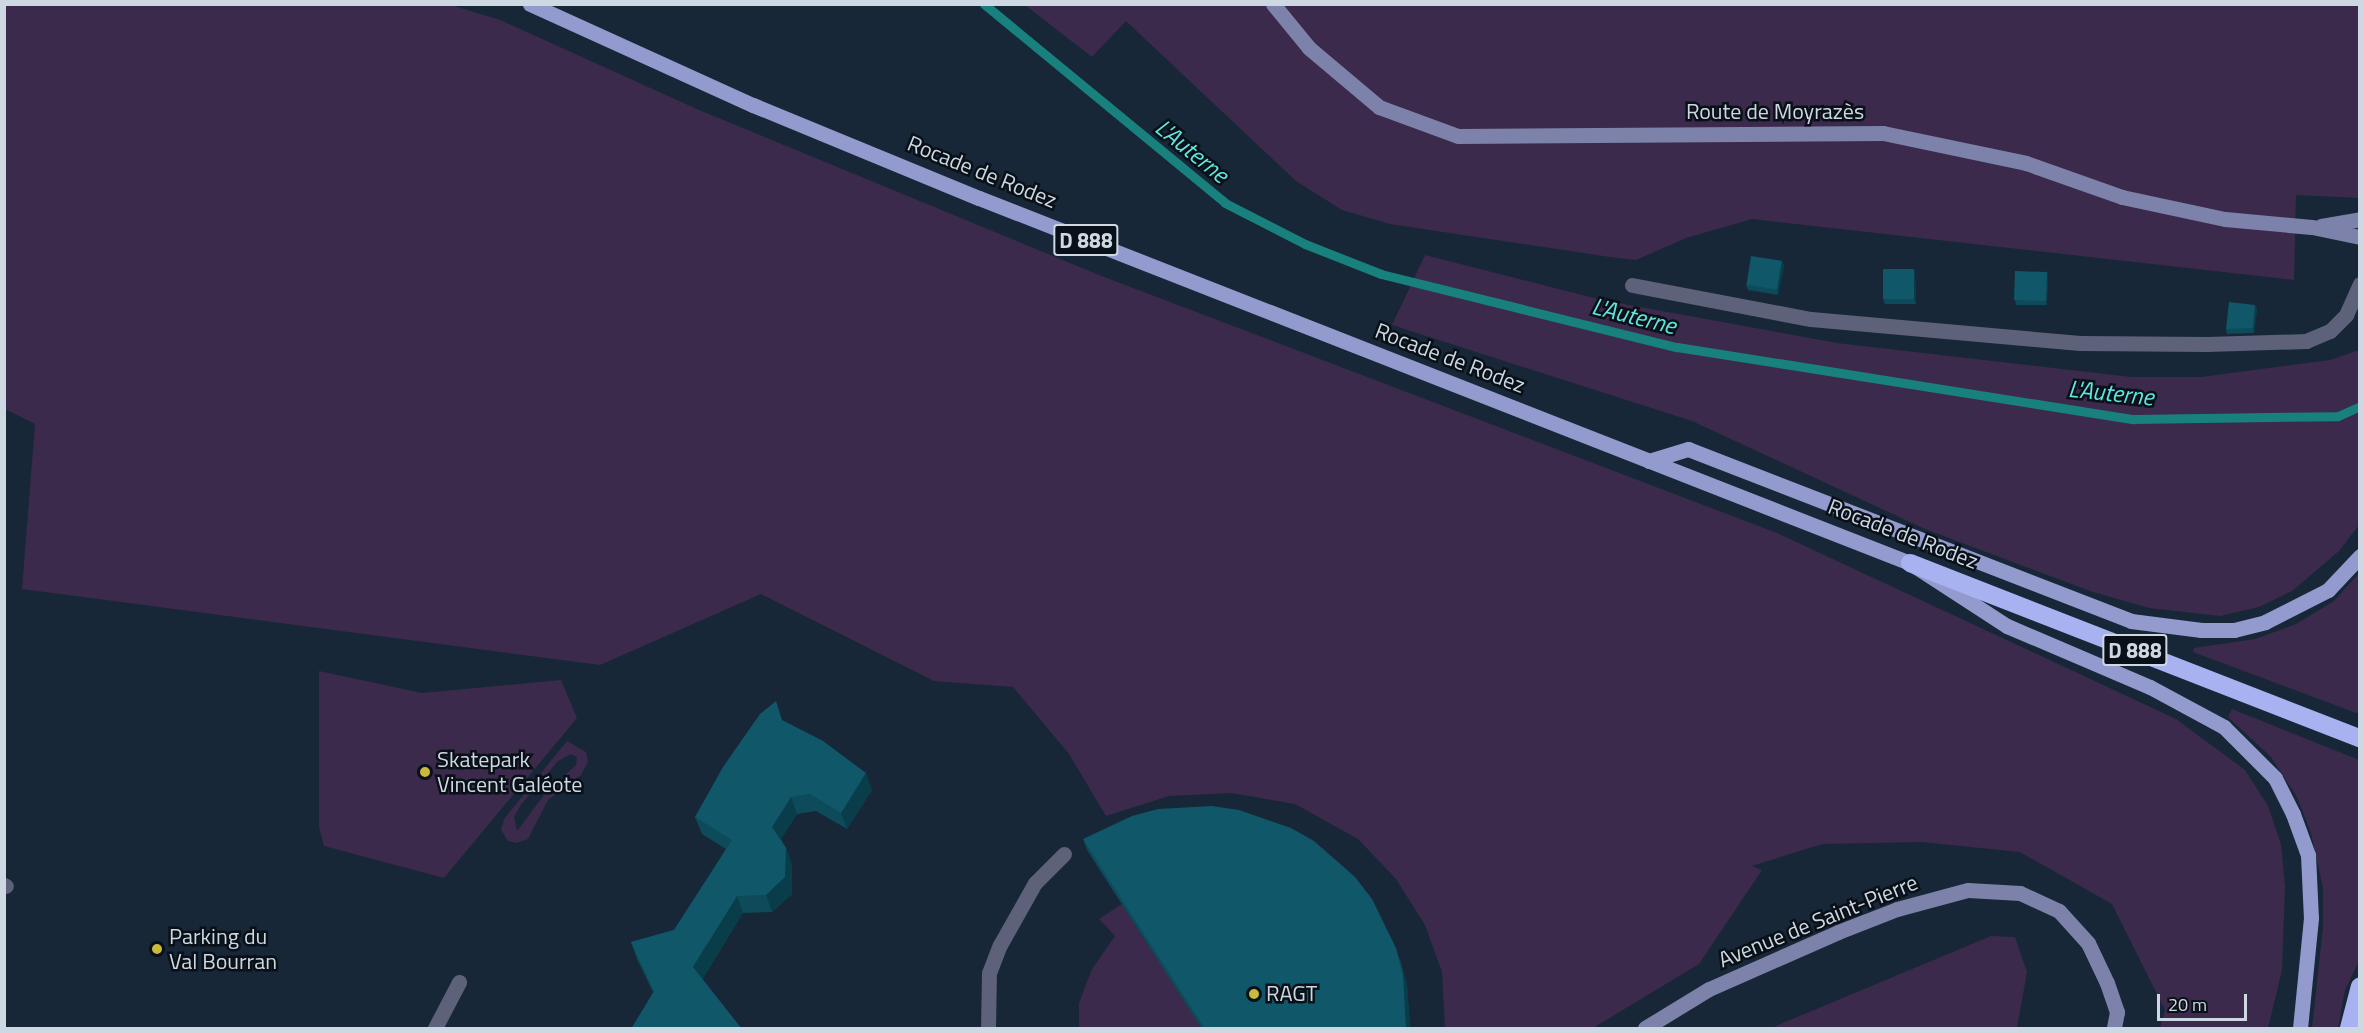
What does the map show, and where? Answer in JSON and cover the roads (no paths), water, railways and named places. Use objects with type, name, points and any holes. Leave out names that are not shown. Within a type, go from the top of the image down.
[{"type":"highway","name":"Rocade de Rodez","points":[[1910,563],[2360,738]]},
{"type":"highway","points":[[2349,1029],[2360,986]]},
{"type":"main road","name":"Rocade de Rodez","points":[[530,4],[753,105],[979,198],[1910,563]]},
{"type":"main road","points":[[1649,461],[1688,449],[2131,621],[2201,630],[2234,630],[2265,622],[2328,590],[2360,556]]},
{"type":"main road","points":[[1910,563],[2007,626],[2150,687],[2224,727],[2275,778],[2294,814],[2308,855],[2311,888],[2300,1029]]},
{"type":"street","name":"Route de Moyrazès","points":[[1273,4],[1309,48],[1379,106],[1458,136],[1883,133],[2026,163],[2122,197],[2225,219],[2312,227],[2360,237]]},
{"type":"street","name":"Route de Moyrazès","points":[[2312,227],[2360,219]]},
{"type":"street","name":"Avenue de Saint-Pierre","points":[[1645,1029],[1709,989],[1838,932],[1897,909],[1968,890],[2020,893],[2059,911],[2088,943],[2107,983],[2117,1012],[2114,1029]]},
{"type":"lane","points":[[1632,285],[1811,319],[2080,344],[2207,344],[2306,341],[2330,331],[2346,315],[2360,284]]},
{"type":"lane","points":[[988,1029],[989,973],[1000,945],[1035,883],[1064,854]]},
{"type":"lane","points":[[435,1029],[459,982]]},
{"type":"waterway","name":"L'Auterne","points":[[984,4],[1225,203],[1305,244],[1381,274],[1677,347],[2133,419],[2338,416],[2360,406]]},
{"type":"place","name":"Skatepark Vincent Galéote","points":[[425,772]]},
{"type":"place","name":"Parking du Val Bourran","points":[[157,949]]},
{"type":"place","name":"RAGT","points":[[1254,994]]}]
